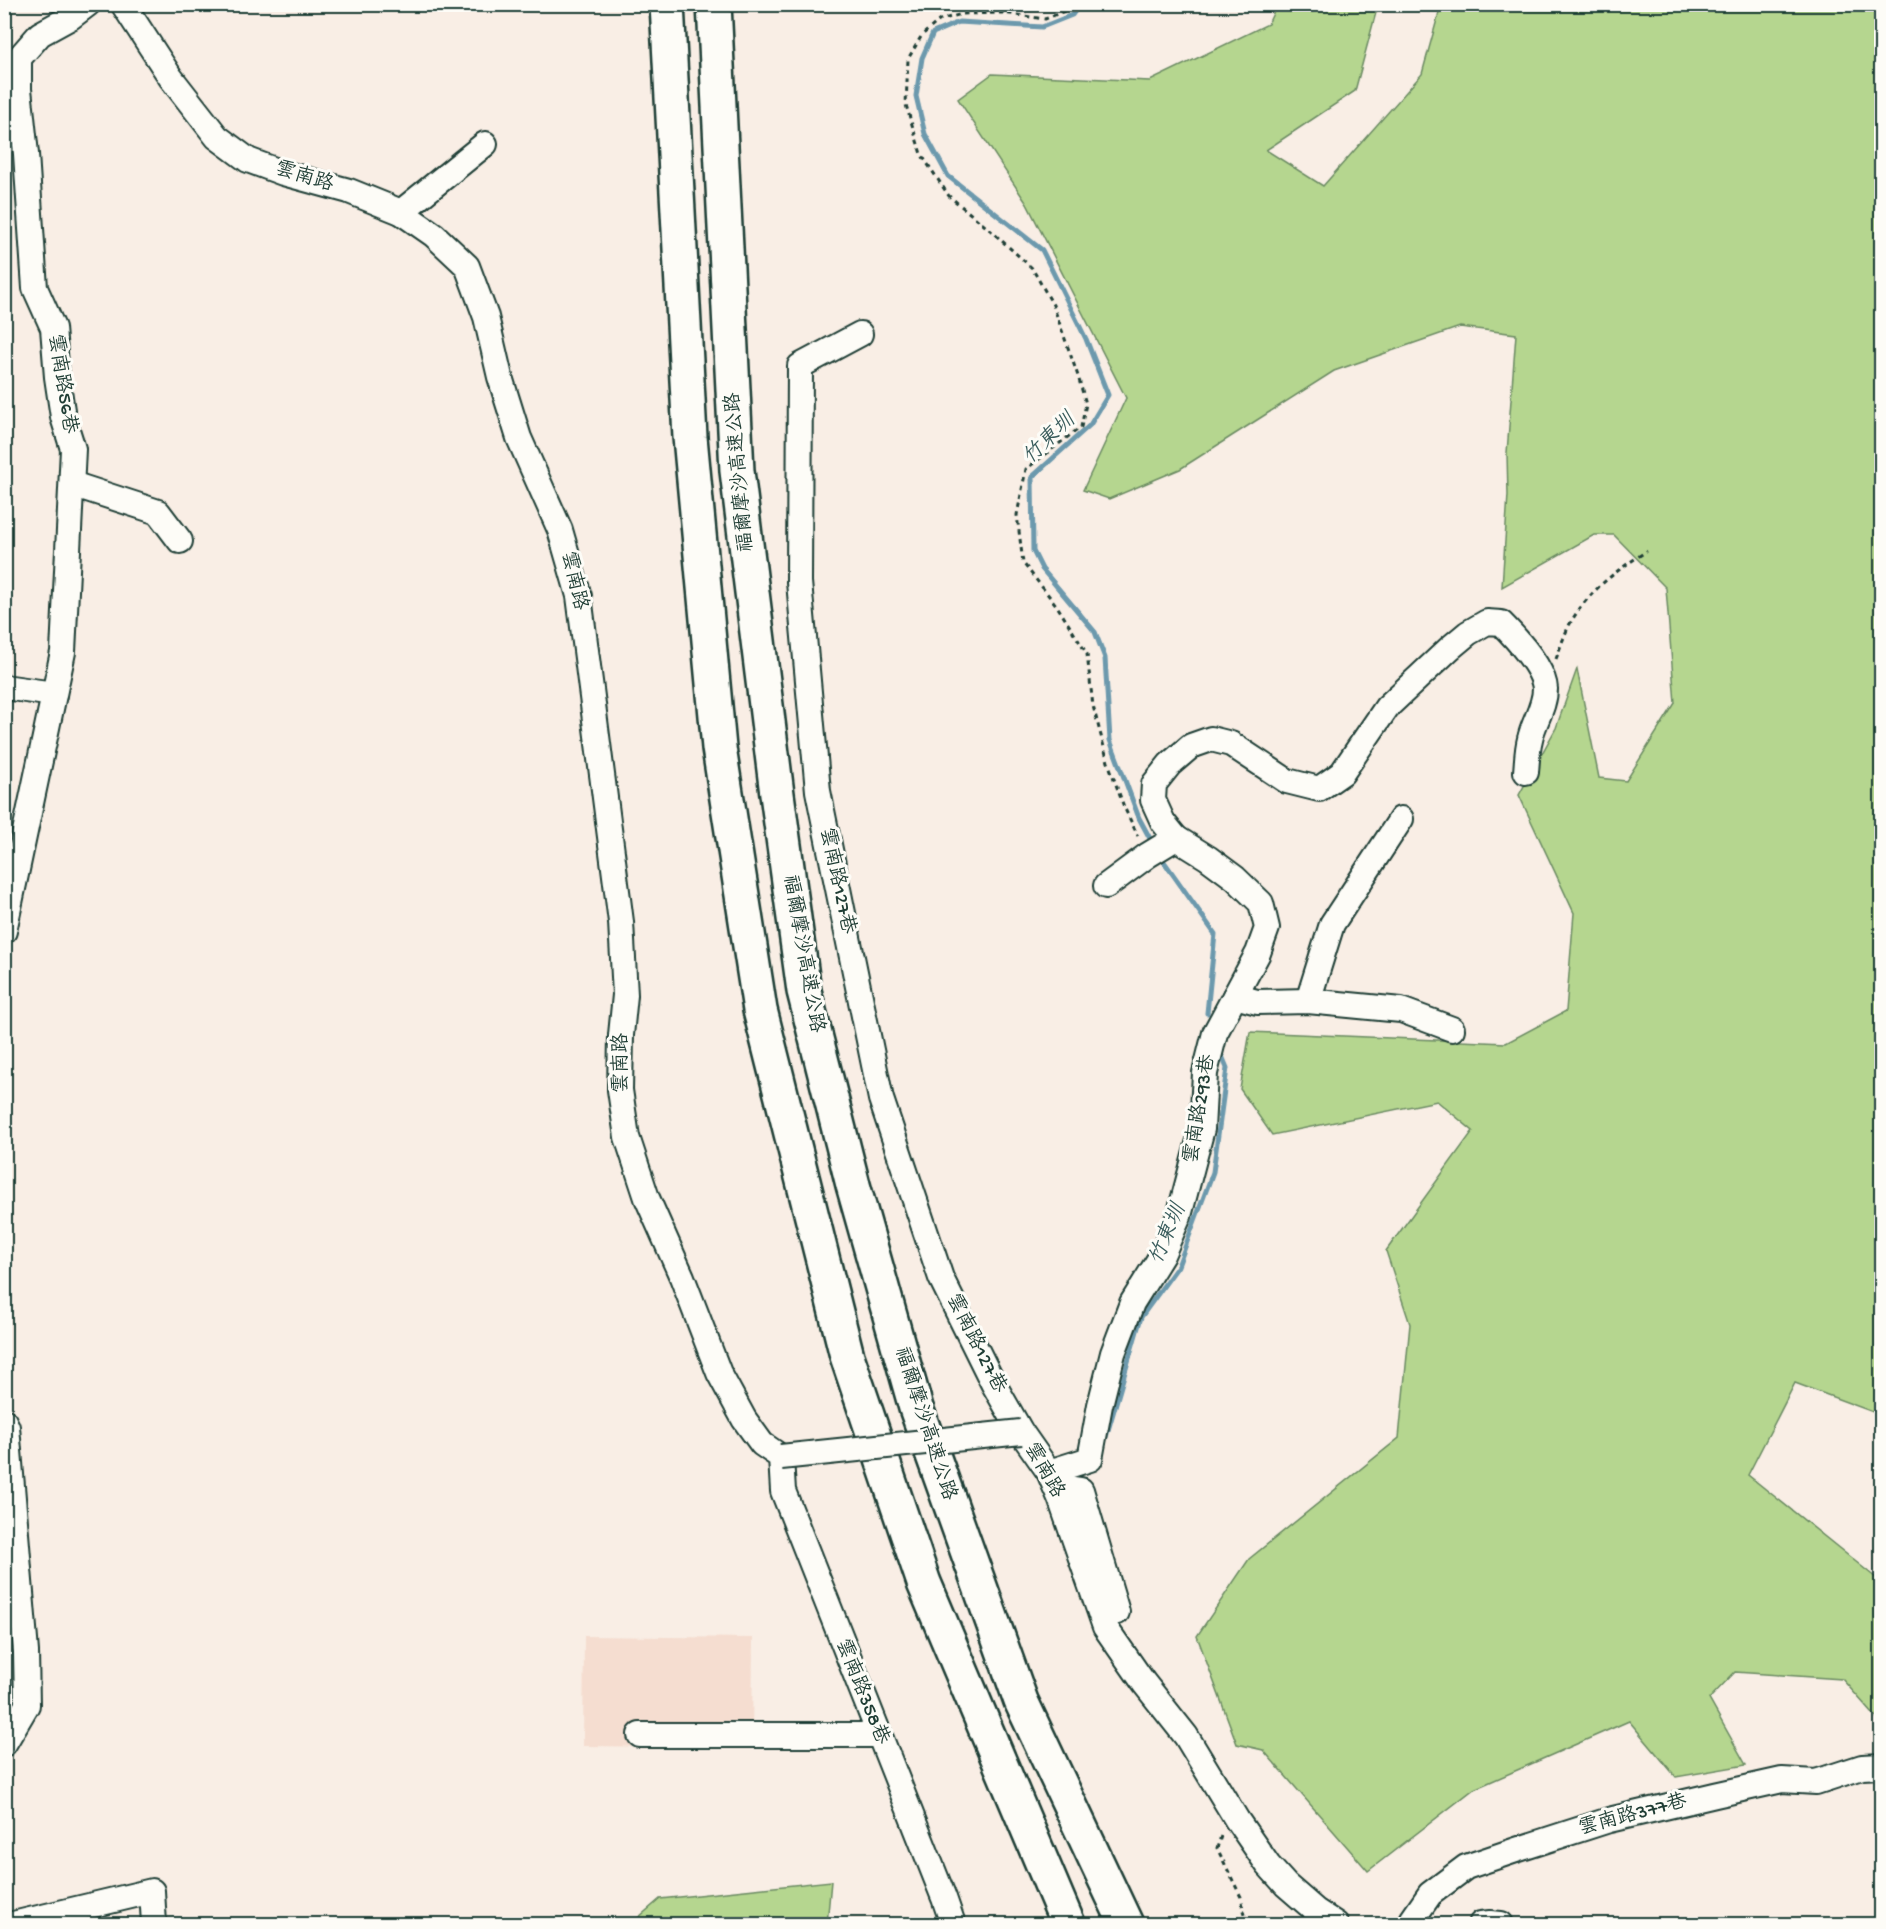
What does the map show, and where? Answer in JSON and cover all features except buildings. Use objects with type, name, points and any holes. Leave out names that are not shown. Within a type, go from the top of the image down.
[{"type":"highway","points":[[668,4],[690,437],[718,748],[760,1010],[851,1367],[924,1583],[1068,1924]]},
{"type":"highway","name":"福爾摩沙高速公路","points":[[714,4],[737,471],[804,991],[854,1185],[916,1408],[1021,1701],[1126,1924]]},
{"type":"street","name":"雲南路56巷","points":[[4,931],[63,652],[73,449],[63,417],[53,328],[35,288],[19,88],[19,58],[40,34],[71,17],[88,4]]},
{"type":"street","name":"雲南路","points":[[123,4],[171,78],[217,137],[248,160],[283,173],[349,191],[401,212],[434,235],[467,266],[486,317],[500,377],[519,438],[560,530],[579,596],[621,922],[625,996],[621,1035],[620,1090],[627,1137],[647,1198],[682,1277],[718,1373],[744,1419],[762,1444],[781,1457],[1021,1432],[1052,1479],[1105,1627],[1144,1683],[1186,1736],[1237,1820],[1268,1865],[1286,1885],[1336,1924]]},
{"type":"street","points":[[401,212],[485,144]]},
{"type":"street","name":"雲南路127巷","points":[[860,334],[800,366],[799,582],[818,791],[881,1099],[942,1278],[993,1383],[1021,1432]]},
{"type":"street","points":[[72,484],[158,512],[180,541]]},
{"type":"street","points":[[1106,886],[1163,846],[1163,822],[1153,800],[1154,784],[1170,764],[1191,746],[1211,739],[1231,744],[1287,781],[1319,789],[1342,773],[1387,707],[1468,633],[1487,622],[1501,623],[1518,640],[1536,666],[1545,688],[1541,709],[1530,738],[1526,772]]},
{"type":"street","points":[[4,687],[54,694]]},
{"type":"street","points":[[1308,1001],[1332,924],[1401,819]]},
{"type":"street","name":"雲南路293巷","points":[[1052,1479],[1090,1459],[1113,1353],[1132,1303],[1162,1255],[1179,1216],[1202,1129],[1205,1073],[1215,1033],[1258,953],[1267,928],[1261,903],[1217,864],[1163,846]]},
{"type":"street","points":[[1234,996],[1257,1002],[1308,1001],[1401,1010],[1452,1029]]},
{"type":"street","points":[[4,1421],[7,1427],[25,1640],[27,1705],[4,1744]]},
{"type":"street","name":"雲南路358巷","points":[[781,1457],[783,1491],[953,1924]]},
{"type":"street","points":[[1052,1479],[1081,1490],[1118,1615]]},
{"type":"street","points":[[640,1736],[878,1735]]},
{"type":"street","name":"雲南路377巷","points":[[1412,1924],[1412,1920],[1430,1894],[1466,1867],[1516,1850],[1609,1820],[1715,1795],[1782,1780],[1816,1782],[1862,1767],[1881,1766]]},
{"type":"street","points":[[13,1924],[152,1891],[154,1924]]},
{"type":"street","points":[[1481,1924],[1501,1924]]},
{"type":"path","points":[[1069,4],[1067,10],[1045,19],[1003,13],[962,14],[940,20],[922,35],[908,58],[906,105],[921,154],[950,196],[1032,268],[1053,305],[1078,376],[1086,404],[1081,427],[1026,469],[1017,515],[1023,563],[1057,606],[1087,654],[1094,706],[1108,762],[1124,807],[1163,846]]},
{"type":"path","points":[[1545,688],[1571,621],[1590,594],[1615,572],[1647,551]]},
{"type":"path","points":[[1237,1820],[1222,1833],[1217,1848],[1241,1897],[1247,1924]]},
{"type":"shaded area","points":[[4,156],[12,212],[5,213],[4,213]]},
{"type":"shaded area","points":[[584,1636],[753,1638],[752,1748],[583,1746]]},
{"type":"green space","points":[[1277,5],[1378,5],[1355,91],[1266,150],[1323,186],[1422,74],[1441,5],[1881,5],[1881,1415],[1795,1383],[1748,1475],[1881,1582],[1881,1723],[1842,1679],[1735,1672],[1709,1699],[1746,1765],[1676,1777],[1629,1721],[1474,1789],[1368,1871],[1263,1750],[1237,1744],[1197,1636],[1249,1559],[1399,1438],[1410,1324],[1386,1251],[1473,1131],[1437,1101],[1272,1135],[1240,1089],[1250,1032],[1506,1043],[1566,1011],[1574,913],[1519,795],[1556,728],[1577,669],[1599,778],[1626,781],[1675,703],[1666,588],[1614,535],[1594,535],[1502,587],[1508,495],[1507,453],[1516,334],[1460,327],[1334,371],[1180,469],[1109,499],[1083,490],[1126,398],[1027,204],[958,99],[992,74],[1150,81],[1268,24]]},
{"type":"green space","points":[[831,1881],[827,1924],[631,1924],[660,1899]]},
{"type":"waterway","name":"竹東圳","points":[[1080,4],[1072,15],[1042,27],[959,22],[933,33],[922,58],[916,96],[925,134],[948,176],[1042,250],[1086,339],[1108,395],[1090,425],[1032,477],[1033,551],[1042,569],[1095,632],[1105,658],[1110,740],[1139,818],[1154,846]]},
{"type":"waterway","name":"竹東圳","points":[[1160,856],[1215,934],[1207,1013]]},
{"type":"waterway","name":"竹東圳","points":[[1106,1437],[1141,1317],[1178,1266],[1213,1172],[1227,1068],[1222,1056]]}]
